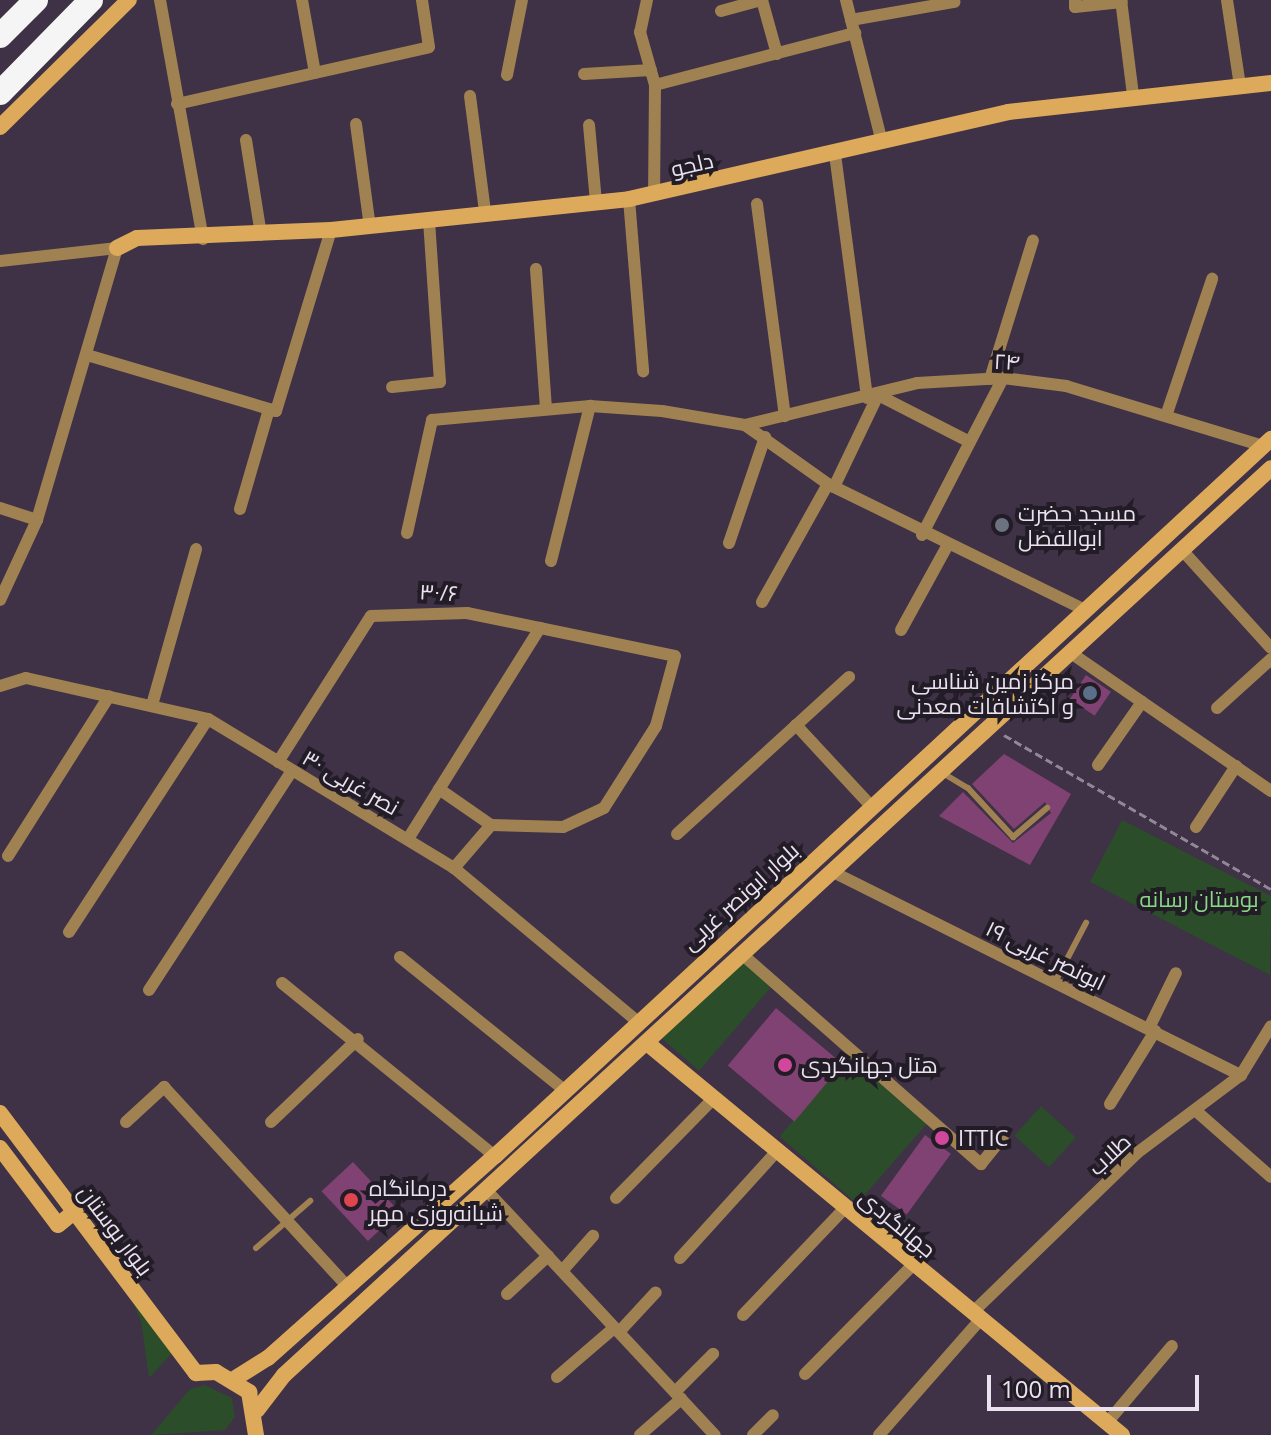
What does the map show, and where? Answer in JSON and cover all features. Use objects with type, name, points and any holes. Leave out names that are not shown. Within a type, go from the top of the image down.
[{"type":"highway","points":[[0,36],[36,0]]},
{"type":"highway","points":[[0,93],[91,0]]},
{"type":"main road","points":[[0,127],[129,0]]},
{"type":"main road","name":"دلجو","points":[[117,248],[137,238],[203,239],[370,227],[485,211],[629,199],[1008,112],[1133,95],[1271,83]]},
{"type":"main road","name":"بلوار ابونصر غربی","points":[[234,1379],[348,1287],[495,1156],[636,1020],[1268,442]]},
{"type":"main road","name":"بلوار ابونصر غربی","points":[[257,1410],[284,1375],[489,1193],[647,1043],[1271,468]]},
{"type":"main road","name":"جهانگردی","points":[[647,1043],[1122,1435]]},
{"type":"main road","name":"بلوار بوستان","points":[[0,1113],[196,1373],[234,1379]]},
{"type":"main road","name":"بلوار بوستان","points":[[0,1148],[58,1225],[75,1211]]},
{"type":"main road","points":[[234,1379],[257,1410],[256,1435]]},
{"type":"street","points":[[160,0],[203,239]]},
{"type":"street","points":[[302,0],[315,73]]},
{"type":"street","points":[[177,104],[429,47],[422,0]]},
{"type":"street","points":[[507,75],[522,0]]},
{"type":"street","points":[[647,0],[640,32],[655,85],[654,194]]},
{"type":"street","points":[[721,11],[761,0],[777,54]]},
{"type":"street","points":[[846,0],[882,142]]},
{"type":"street","points":[[1075,0],[1075,7],[1122,1],[1133,95]]},
{"type":"street","points":[[1227,0],[1240,86]]},
{"type":"street","points":[[851,20],[954,2]]},
{"type":"street","points":[[655,85],[855,33]]},
{"type":"street","points":[[584,74],[651,70]]},
{"type":"street","points":[[470,96],[485,211]]},
{"type":"street","points":[[356,124],[370,227]]},
{"type":"street","points":[[589,125],[596,202]]},
{"type":"street","points":[[246,140],[261,235]]},
{"type":"street","points":[[762,602],[831,485],[872,396],[835,154]]},
{"type":"street","points":[[629,199],[643,371]]},
{"type":"street","points":[[757,204],[785,416]]},
{"type":"street","points":[[392,387],[440,382],[429,219]]},
{"type":"street","points":[[240,509],[331,230]]},
{"type":"street","points":[[922,535],[970,442],[996,379],[1033,240]]},
{"type":"street","points":[[0,261],[117,248],[37,520],[0,600]]},
{"type":"street","points":[[536,269],[546,409]]},
{"type":"street","points":[[1166,416],[1212,279]]},
{"type":"street","points":[[87,355],[272,410]]},
{"type":"street","name":"۲۴","points":[[745,425],[917,383],[996,379],[1066,386],[1268,442]]},
{"type":"street","points":[[872,396],[970,442]]},
{"type":"street","points":[[551,561],[590,406]]},
{"type":"street","points":[[407,533],[432,420],[590,406],[745,425],[831,485],[922,535],[1085,610]]},
{"type":"street","points":[[729,543],[765,437]]},
{"type":"street","points":[[0,508],[37,520]]},
{"type":"street","points":[[901,630],[946,548]]},
{"type":"street","points":[[152,705],[196,549]]},
{"type":"street","points":[[1182,550],[1271,648]]},
{"type":"street","name":"۳۰/۶","points":[[278,762],[371,616],[467,613],[675,656],[656,726],[604,808],[563,827],[491,825]]},
{"type":"street","points":[[408,839],[540,628]]},
{"type":"street","points":[[1071,653],[1271,791]]},
{"type":"street","points":[[1217,708],[1271,659]]},
{"type":"street","points":[[677,834],[849,677]]},
{"type":"street","name":"نصر غربی ۳۰","points":[[0,686],[26,678],[208,719],[454,868],[636,1020]]},
{"type":"street","points":[[8,856],[109,696]]},
{"type":"street","points":[[1098,765],[1142,702]]},
{"type":"street","points":[[69,932],[208,719]]},
{"type":"street","points":[[796,725],[872,807]]},
{"type":"street","points":[[1196,827],[1236,766]]},
{"type":"street","points":[[149,990],[292,771]]},
{"type":"street","points":[[439,789],[491,825],[454,868]]},
{"type":"street","name":"ابونصر غربی ۱۹","points":[[833,872],[1241,1075]]},
{"type":"street","points":[[743,955],[981,1164],[1003,1137]]},
{"type":"street","points":[[400,957],[563,1089]]},
{"type":"street","points":[[1110,1104],[1152,1030],[1176,973]]},
{"type":"street","points":[[282,983],[358,1039],[495,1156]]},
{"type":"street","name":"طلاب","points":[[879,1435],[976,1317],[1137,1153],[1241,1075],[1271,1026]]},
{"type":"street","points":[[271,1122],[358,1039]]},
{"type":"street","points":[[126,1122],[164,1087],[348,1287]]},
{"type":"street","points":[[616,1198],[713,1099]]},
{"type":"street","points":[[1195,1110],[1271,1177]]},
{"type":"street","points":[[680,1258],[776,1152]]},
{"type":"street","points":[[489,1193],[715,1435]]},
{"type":"street","points":[[743,1315],[845,1208]]},
{"type":"street","points":[[562,1271],[593,1236]]},
{"type":"street","points":[[507,1294],[548,1256]]},
{"type":"street","points":[[805,1374],[913,1265]]},
{"type":"street","points":[[557,1377],[616,1330],[656,1292]]},
{"type":"street","points":[[1106,1424],[1172,1346]]},
{"type":"street","points":[[640,1435],[713,1354]]},
{"type":"street","points":[[753,1435],[773,1415]]},
{"type":"lane","points":[[941,772],[968,788],[1013,837],[1047,808]]},
{"type":"lane","points":[[1055,982],[1086,923]]},
{"type":"lane","points":[[256,1248],[310,1201]]},
{"type":"path","points":[[990,727],[1271,889]]},
{"type":"green space","name":"بوستان رسانه","points":[[1122,820],[1271,896],[1270,975],[1090,882]]},
{"type":"green space","points":[[743,955],[772,986],[699,1071],[657,1034]]},
{"type":"green space","points":[[851,1054],[929,1122],[857,1204],[779,1136]]},
{"type":"green space","points":[[1041,1106],[1076,1137],[1049,1167],[1014,1136]]},
{"type":"green space","points":[[131,1298],[175,1350],[149,1378],[141,1321]]},
{"type":"green space","points":[[205,1385],[232,1398],[235,1417],[225,1430],[151,1435],[190,1389]]},
{"type":"building","name":"مرکز زمین شناسی و اکتشافات معدنی","points":[[1086,675],[1111,692],[1095,716],[1070,699]]},
{"type":"building","points":[[1004,754],[1071,794],[1030,865],[939,816],[963,792],[1013,843],[1051,813],[1045,802],[1014,829],[972,784]]},
{"type":"building","name":"هتل جهانگردی","points":[[776,1008],[843,1064],[794,1121],[728,1065]]},
{"type":"building","points":[[925,1135],[951,1154],[907,1214],[881,1196]]},
{"type":"building","name":"درمانگاه شبانه‌روزی مهر","points":[[353,1162],[399,1212],[368,1241],[322,1191]]},
{"type":"place","name":"مسجد حضرت ابوالفضل","points":[[1002,525]]},
{"type":"place","name":"مرکز زمین شناسی و اکتشافات معدنی","points":[[1090,693]]},
{"type":"place","name":"هتل جهانگردی","points":[[785,1065]]},
{"type":"place","name":"ITTIC","points":[[942,1138]]},
{"type":"place","name":"درمانگاه شبانه‌روزی مهر","points":[[351,1200]]}]
